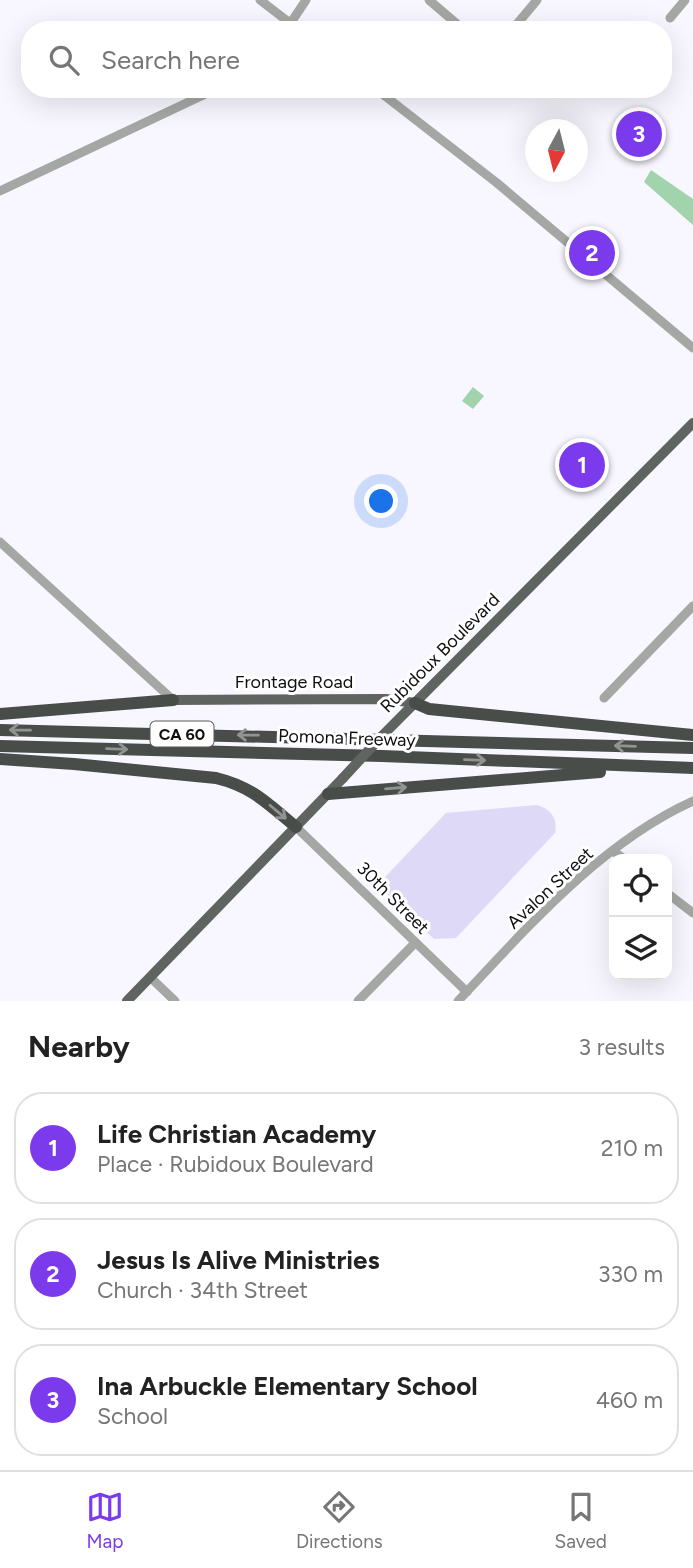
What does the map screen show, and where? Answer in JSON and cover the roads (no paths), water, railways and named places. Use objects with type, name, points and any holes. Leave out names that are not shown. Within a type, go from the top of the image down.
[{"type":"highway","points":[[0,714],[173,700]]},
{"type":"highway","points":[[415,703],[429,709],[693,735]]},
{"type":"highway","name":"Pomona Freeway","points":[[0,730],[693,748]]},
{"type":"highway","name":"Pomona Freeway","points":[[0,746],[382,756],[692,768]]},
{"type":"highway","points":[[0,759],[74,764],[236,782],[253,791],[296,827]]},
{"type":"highway","points":[[328,794],[592,772],[692,768]]},
{"type":"main road","name":"Rubidoux Boulevard","points":[[127,1001],[398,719],[693,423]]},
{"type":"main road","name":"Frontage Road","points":[[173,700],[386,699],[415,703]]},
{"type":"street","points":[[260,0],[283,21]]},
{"type":"street","points":[[291,21],[306,0]]},
{"type":"street","points":[[429,0],[454,21]]},
{"type":"street","points":[[520,21],[537,0]]},
{"type":"street","points":[[670,18],[685,0]]},
{"type":"street","points":[[0,191],[197,98]]},
{"type":"street","points":[[388,98],[497,183],[693,348]]},
{"type":"street","points":[[0,542],[173,700]]},
{"type":"street","points":[[604,698],[693,606]]},
{"type":"street","name":"Avalon Street","points":[[458,1001],[550,907],[613,851],[674,810],[693,801]]},
{"type":"street","name":"30th Street","points":[[296,827],[467,992]]},
{"type":"street","points":[[613,851],[617,854]]},
{"type":"street","points":[[672,897],[693,913]]},
{"type":"street","points":[[358,1001],[415,943]]},
{"type":"street","points":[[150,977],[175,1001]]},
{"type":"place","name":"Ina Arbuckle Elementary School","points":[[639,134]]},
{"type":"place","name":"Jesus Is Alive Ministries","points":[[592,253]]},
{"type":"place","name":"Life Christian Academy","points":[[582,465]]}]
